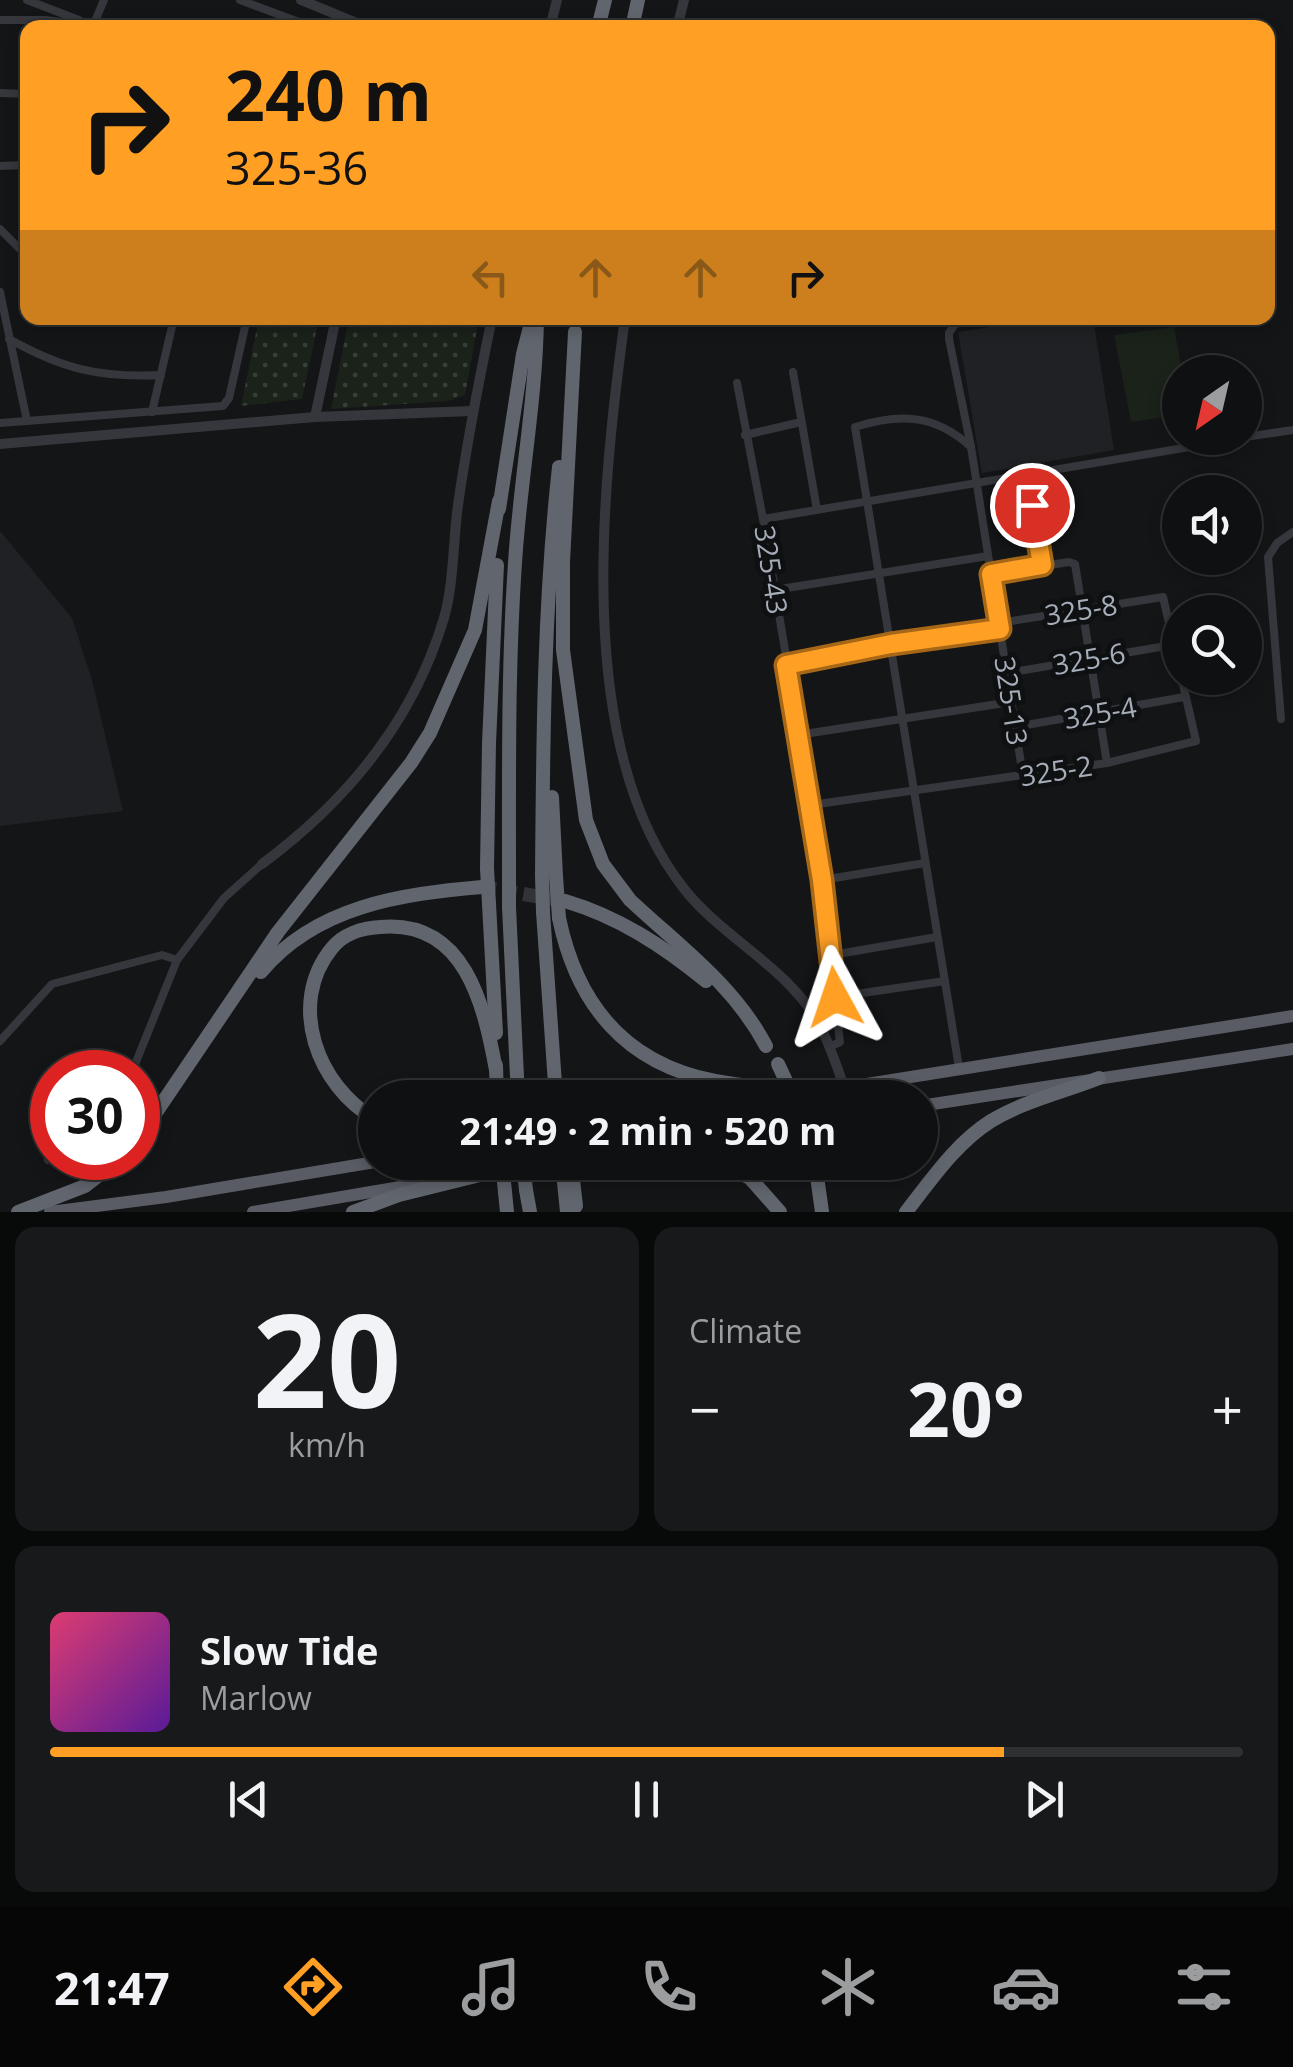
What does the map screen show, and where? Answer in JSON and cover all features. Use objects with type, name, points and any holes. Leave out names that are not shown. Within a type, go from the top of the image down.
[{"type":"highway","points":[[160,1109],[278,932],[430,733],[475,630],[523,354],[533,325]]},
{"type":"highway","points":[[517,1080],[509,906],[508,740],[515,561],[537,354],[535,325]]},
{"type":"highway","points":[[554,1080],[543,912],[549,876],[545,640],[549,558],[576,325]]},
{"type":"highway","points":[[576,325],[562,632],[586,820],[597,853],[630,900],[731,992],[790,1080]]},
{"type":"highway","points":[[496,1080],[488,868],[489,727],[499,501]]},
{"type":"highway","points":[[549,876],[572,965],[589,1001],[631,1045],[666,1065],[714,1080]]},
{"type":"highway","points":[[222,1018],[269,962],[320,923],[378,901],[482,887]]},
{"type":"highway","points":[[565,901],[604,915],[656,942],[707,982],[766,1046]]},
{"type":"highway","points":[[358,1107],[343,1096],[328,1076],[318,1056],[311,1020],[318,972],[332,948],[368,928],[404,926],[438,940],[452,954],[478,995],[496,1070]]},
{"type":"highway","points":[[549,1016],[557,1039],[562,1080]]},
{"type":"highway","points":[[886,1080],[1293,1016]]},
{"type":"highway","points":[[938,1103],[1293,1048]]},
{"type":"highway","points":[[906,1212],[965,1141],[992,1121],[1023,1105],[1100,1078]]},
{"type":"highway","points":[[50,1212],[358,1165]]},
{"type":"highway","points":[[18,1212],[92,1180]]},
{"type":"highway","points":[[254,1212],[427,1180]]},
{"type":"highway","points":[[353,1212],[450,1180]]},
{"type":"highway","points":[[501,1180],[508,1212]]},
{"type":"highway","points":[[525,1180],[530,1212]]},
{"type":"highway","points":[[567,1180],[576,1212]]},
{"type":"highway","points":[[567,1212],[570,1180]]},
{"type":"highway","points":[[752,1180],[780,1212]]},
{"type":"highway","points":[[818,1180],[822,1212]]},
{"type":"street","points":[[27,0],[77,20]]},
{"type":"street","points":[[240,0],[300,20]]},
{"type":"street","points":[[301,0],[350,20]]},
{"type":"street","points":[[282,20],[283,16]]},
{"type":"street","points":[[283,16],[287,20]]},
{"type":"street","points":[[20,20],[46,20]]},
{"type":"street","points":[[0,229],[20,249]]},
{"type":"street","points":[[0,292],[27,421]]},
{"type":"street","points":[[152,412],[172,325]]},
{"type":"street","points":[[0,423],[216,408],[226,404],[245,325]]},
{"type":"street","points":[[315,417],[335,325]]},
{"type":"street","points":[[141,1050],[176,960],[224,898],[305,832],[363,772],[412,701],[444,616],[472,411],[490,325]]},
{"type":"street","points":[[624,325],[610,429],[603,642],[614,718],[633,790],[651,840],[687,892],[789,985],[818,1022],[841,1080]]},
{"type":"street","name":"325-13","points":[[955,325],[948,333],[952,369],[971,447],[1023,776]]},
{"type":"street","points":[[9,339],[76,370],[110,376],[161,375]]},
{"type":"street","points":[[793,372],[817,510]]},
{"type":"street","name":"325-43","points":[[737,384],[764,519],[822,880],[840,1042],[828,1047]]},
{"type":"street","points":[[0,444],[315,417],[472,411]]},
{"type":"street","points":[[958,1068],[855,427],[886,417],[921,420],[953,431],[971,447]]},
{"type":"street","points":[[745,436],[801,422]]},
{"type":"street","points":[[1262,434],[1293,430]]},
{"type":"street","points":[[764,519],[1162,450]]},
{"type":"street","points":[[1026,475],[1042,565]]},
{"type":"street","points":[[1281,719],[1268,558],[1276,543],[1293,532]]},
{"type":"street","points":[[774,590],[988,556]]},
{"type":"street","points":[[991,574],[1073,562],[1107,762]]},
{"type":"street","name":"325-8","points":[[786,665],[1162,597]]},
{"type":"street","name":"325-6","points":[[1007,674],[1162,647]]},
{"type":"street","name":"325-4","points":[[1015,727],[1184,697]]},
{"type":"street","name":"325-2","points":[[811,806],[1107,762],[1196,741],[1184,697]]},
{"type":"street","points":[[798,735],[1011,702]]},
{"type":"street","points":[[822,880],[925,863]]},
{"type":"street","points":[[832,955],[938,937]]},
{"type":"street","points":[[0,1041],[52,984],[162,956],[176,960]]},
{"type":"street","points":[[835,997],[944,982]]},
{"type":"shaded area","points":[[258,325],[318,325],[302,399],[241,406]]},
{"type":"shaded area","points":[[348,325],[478,325],[465,395],[448,401],[331,409]]},
{"type":"shaded area","points":[[1002,325],[1094,325],[1114,450],[982,473],[958,332]]},
{"type":"shaded area","points":[[1174,327],[1179,355],[1162,355],[1162,418],[1131,422],[1114,335]]},
{"type":"shaded area","points":[[0,531],[72,618],[92,680],[123,811],[0,826]]},
{"type":"tunnel","points":[[482,887],[565,901]]},
{"type":"route","points":[[835,997],[822,880],[786,665],[891,644],[1000,629],[991,574],[1042,565],[1032,505]]}]
